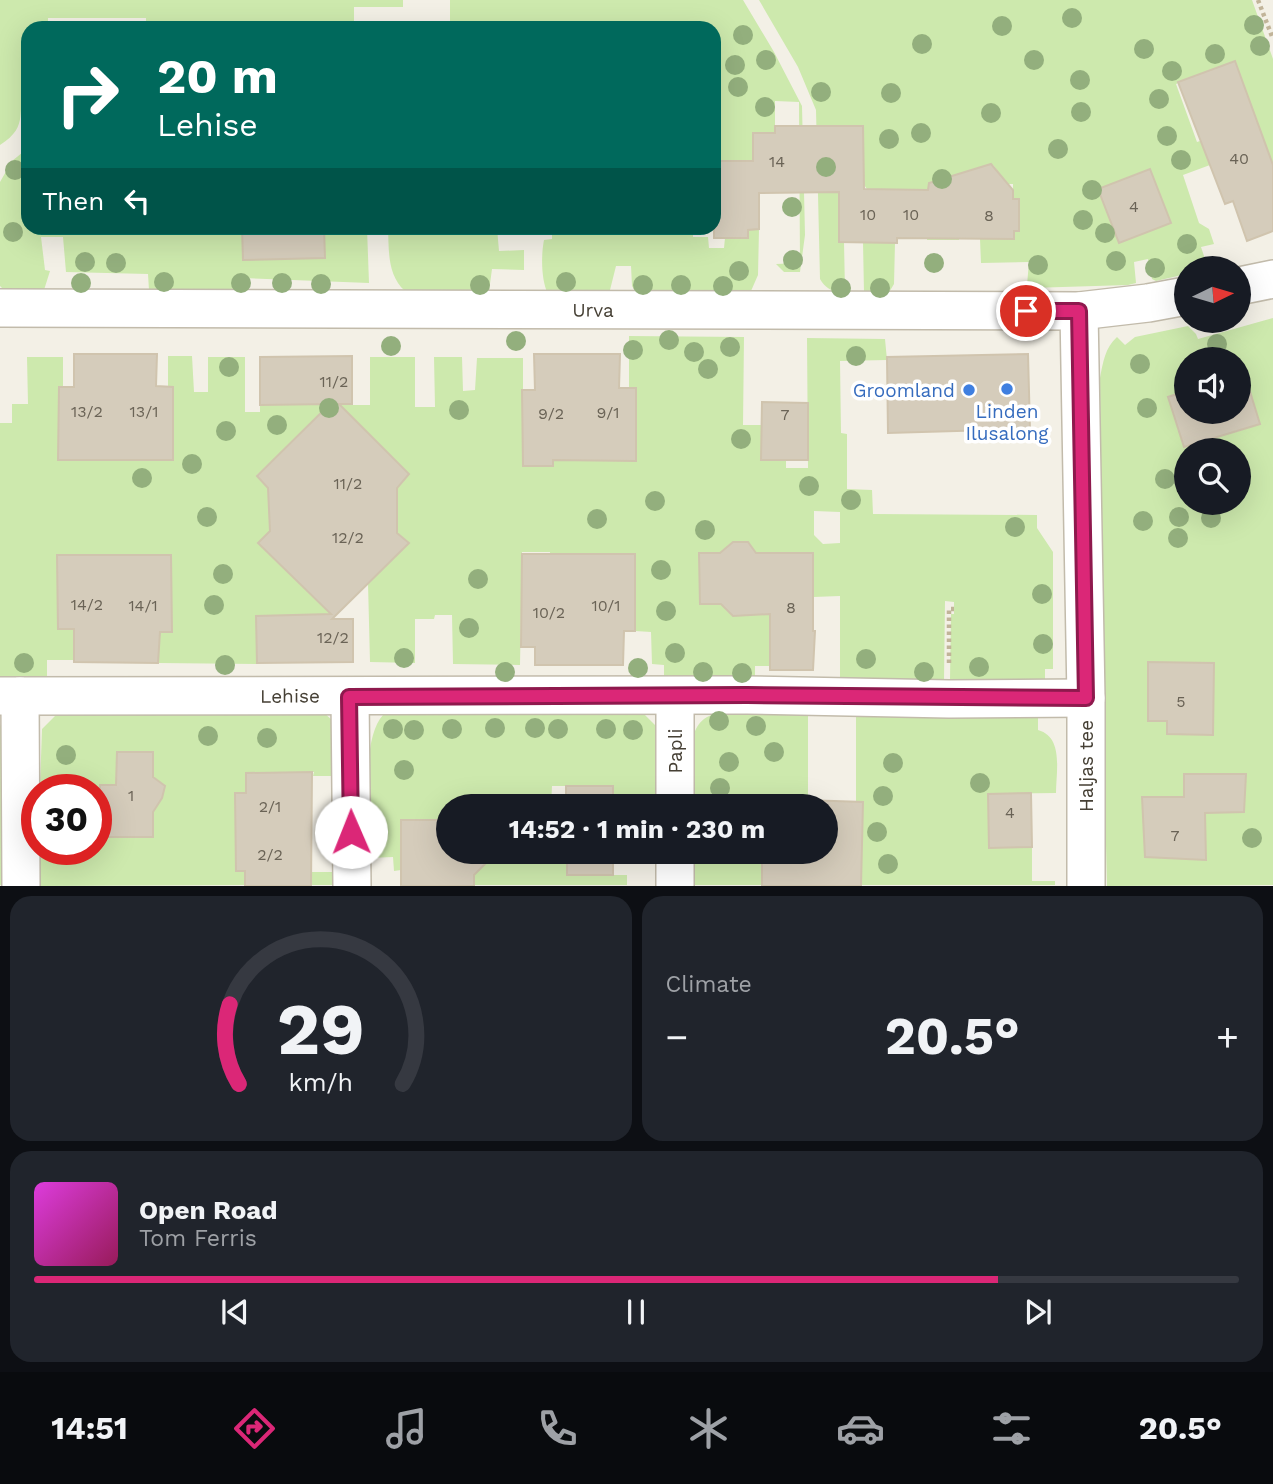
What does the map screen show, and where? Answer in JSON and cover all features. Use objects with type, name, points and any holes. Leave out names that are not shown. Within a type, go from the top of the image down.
[{"type":"street","points":[[1251,284],[1273,279]]},
{"type":"street","name":"Urva","points":[[0,308],[1079,311],[1174,298]]},
{"type":"street","name":"Haljas tee","points":[[1079,311],[1086,698],[1086,886]]},
{"type":"street","points":[[10,696],[21,886]]},
{"type":"street","name":"Lehise","points":[[10,696],[1086,698]]},
{"type":"street","name":"Papli","points":[[675,696],[675,794]]},
{"type":"street","points":[[349,697],[352,886]]},
{"type":"street","points":[[675,864],[675,886]]},
{"type":"path","points":[[1258,0],[1273,39]]},
{"type":"path","points":[[949,699],[948,609],[954,609]]},
{"type":"green space","points":[[0,0],[403,0],[403,7],[354,7],[354,21],[48,18],[48,21],[21,21],[19,124],[10,138],[0,145]]},
{"type":"green space","points":[[450,0],[743,0],[802,106],[805,235],[800,272],[784,272],[776,264],[800,263],[799,102],[775,101],[775,133],[753,133],[753,190],[721,166],[721,21],[450,21]]},
{"type":"green space","points":[[759,0],[1252,0],[1273,59],[1273,165],[1234,61],[1176,84],[1197,142],[1209,138],[1210,165],[1183,175],[1199,223],[1209,229],[1214,244],[1201,247],[1204,256],[1174,256],[1174,277],[1156,281],[1152,279],[1148,259],[1134,262],[1136,283],[1128,285],[1030,288],[1027,285],[1029,262],[981,263],[980,239],[1013,239],[1014,231],[1019,231],[1019,199],[1013,199],[1013,184],[997,184],[997,170],[993,165],[959,175],[959,240],[927,240],[926,190],[867,189],[862,182],[839,190],[839,241],[844,242],[845,291],[833,291],[820,279],[816,110],[798,67]]},
{"type":"green space","points":[[21,154],[21,235],[367,235],[369,283],[243,278],[243,290],[149,290],[148,274],[66,272],[63,237],[41,237],[45,270],[50,271],[44,290],[2,288],[0,182],[12,161]]},
{"type":"green space","points":[[759,229],[758,275],[751,291],[745,293],[635,291],[632,286],[631,266],[616,266],[610,290],[602,293],[548,294],[543,275],[542,253],[544,240],[552,239],[552,235],[693,235],[708,237],[709,248],[724,248],[725,238],[747,238],[748,230]]},
{"type":"green space","points":[[388,235],[498,235],[499,251],[524,250],[524,270],[492,269],[489,291],[405,291],[395,278]]},
{"type":"green space","points":[[863,242],[895,243],[894,284],[888,294],[864,292]]},
{"type":"green space","points":[[1273,318],[1273,885],[1107,886],[1102,679],[1100,378],[1107,351],[1117,337],[1125,345],[1135,337],[1174,329],[1174,333],[1196,334],[1198,339],[1219,333],[1251,333],[1251,324]]},
{"type":"green space","points":[[629,336],[744,337],[743,425],[762,425],[786,460],[786,468],[808,468],[807,338],[885,339],[887,360],[840,361],[841,433],[847,434],[847,489],[872,490],[873,514],[1037,515],[1037,528],[1053,552],[1053,669],[1045,669],[1045,682],[950,680],[951,614],[954,614],[954,602],[945,601],[944,680],[840,680],[840,596],[813,597],[752,553],[748,542],[733,542],[726,548],[726,553],[699,553],[700,604],[770,604],[770,666],[755,666],[755,680],[664,678],[664,665],[652,664],[651,632],[635,631],[634,554],[602,554],[601,578],[550,577],[550,552],[522,552],[520,665],[453,664],[452,615],[415,619],[415,663],[370,662],[368,583],[409,543],[397,533],[397,488],[409,474],[298,436],[257,475],[268,488],[270,531],[259,543],[300,584],[312,573],[334,614],[314,614],[314,660],[275,615],[256,616],[257,664],[158,663],[160,632],[115,555],[58,555],[74,629],[74,660],[47,660],[47,680],[0,680],[0,423],[12,423],[12,404],[28,404],[27,357],[63,357],[63,387],[59,388],[58,460],[89,460],[141,435],[142,460],[173,460],[173,388],[168,387],[168,356],[192,356],[194,392],[208,392],[208,357],[245,357],[245,412],[260,412],[260,405],[278,404],[277,356],[315,357],[316,405],[370,405],[370,357],[415,357],[415,407],[435,407],[434,357],[462,357],[463,391],[475,390],[477,358],[523,358],[523,466],[553,466],[553,436],[636,388],[629,388]],"holes":[[[814,511],[840,512],[840,543],[823,544],[814,535]]]},
{"type":"green space","points":[[731,711],[808,712],[808,794],[689,794],[689,760],[693,736],[704,719]]},
{"type":"green space","points":[[65,712],[323,712],[333,721],[337,776],[313,776],[314,772],[247,773],[246,793],[235,793],[236,871],[245,871],[245,885],[39,886],[39,865],[112,865],[112,774],[40,774],[42,729],[55,716]]},
{"type":"green space","points":[[393,712],[643,713],[656,726],[659,736],[659,794],[612,794],[612,786],[552,786],[552,794],[436,794],[436,820],[401,820],[401,870],[394,871],[393,857],[369,858],[368,762],[376,727],[383,715]]},
{"type":"green space","points":[[856,712],[1038,717],[1038,730],[1052,740],[1055,747],[1056,793],[988,794],[989,847],[1032,847],[1032,881],[1055,881],[1055,885],[861,885],[863,802],[856,801]]},
{"type":"green space","points":[[0,724],[5,736],[6,886],[0,885]]},
{"type":"green space","points":[[482,864],[567,864],[567,875],[627,875],[627,885],[474,885],[474,870],[481,868]]},
{"type":"green space","points":[[688,864],[762,864],[762,885],[688,885]]},
{"type":"green space","points":[[311,872],[337,872],[337,885],[312,885]]},
{"type":"building","points":[[1235,61],[1273,165],[1273,231],[1247,241],[1233,201],[1225,204],[1178,82]]},
{"type":"building","points":[[775,126],[863,126],[864,189],[928,190],[929,183],[991,164],[1013,190],[1013,199],[1019,199],[1019,231],[1014,231],[1014,239],[897,238],[897,243],[839,242],[839,192],[759,193],[759,229],[748,230],[748,238],[714,238],[714,235],[721,235],[721,161],[753,161],[753,133],[775,133]]},
{"type":"building","points":[[1150,169],[1171,223],[1119,243],[1098,189]]},
{"type":"building","points":[[242,235],[324,235],[325,258],[243,260]]},
{"type":"building","points":[[74,354],[157,354],[156,386],[173,387],[173,460],[58,460],[59,387],[74,387]]},
{"type":"building","points":[[534,354],[620,354],[619,388],[636,388],[636,461],[553,460],[553,466],[523,466],[522,390],[535,390]]},
{"type":"building","points":[[1028,354],[1030,429],[888,433],[887,357]]},
{"type":"building","points":[[352,356],[352,404],[339,404],[409,474],[397,488],[397,533],[409,543],[332,619],[353,619],[353,662],[257,663],[256,616],[331,614],[258,543],[270,531],[268,488],[257,476],[330,404],[260,405],[260,357]]},
{"type":"building","points":[[1174,395],[1174,416],[1168,397]]},
{"type":"building","points":[[1251,395],[1260,424],[1214,438],[1181,438],[1177,424],[1251,424]]},
{"type":"building","points":[[762,402],[808,403],[808,460],[761,460]]},
{"type":"building","points":[[733,542],[748,542],[756,553],[813,553],[813,670],[770,670],[770,614],[733,616],[721,604],[700,604],[699,553],[720,553]]},
{"type":"building","points":[[522,554],[635,554],[635,631],[624,631],[623,665],[535,665],[535,647],[521,647]]},
{"type":"building","points":[[57,555],[171,555],[172,632],[160,632],[158,663],[74,662],[74,629],[58,629]]},
{"type":"building","points":[[1148,662],[1214,663],[1213,735],[1167,734],[1167,721],[1148,721]]},
{"type":"building","points":[[117,752],[153,752],[153,777],[165,786],[162,798],[153,812],[153,837],[112,837],[112,785],[116,785]]},
{"type":"building","points":[[312,772],[311,886],[245,886],[245,871],[236,871],[235,793],[246,793],[246,773]]},
{"type":"building","points":[[1184,774],[1246,774],[1244,812],[1205,813],[1206,860],[1145,857],[1142,797],[1184,797]]},
{"type":"building","points":[[566,786],[613,786],[613,794],[566,794]]},
{"type":"building","points":[[1031,793],[1032,847],[989,848],[988,794]]},
{"type":"building","points":[[838,801],[863,802],[861,886],[762,886],[762,864],[838,864]]},
{"type":"building","points":[[401,820],[436,820],[436,864],[485,864],[474,875],[474,886],[401,886]]},
{"type":"building","points":[[567,864],[613,864],[613,875],[567,875]]},
{"type":"place","name":"Linden Ilusalong","points":[[1007,389]]},
{"type":"place","name":"Groomland","points":[[969,390]]},
{"type":"route","points":[[351,832],[349,697],[747,695],[949,699],[1086,698],[1079,311],[1026,311]]}]
